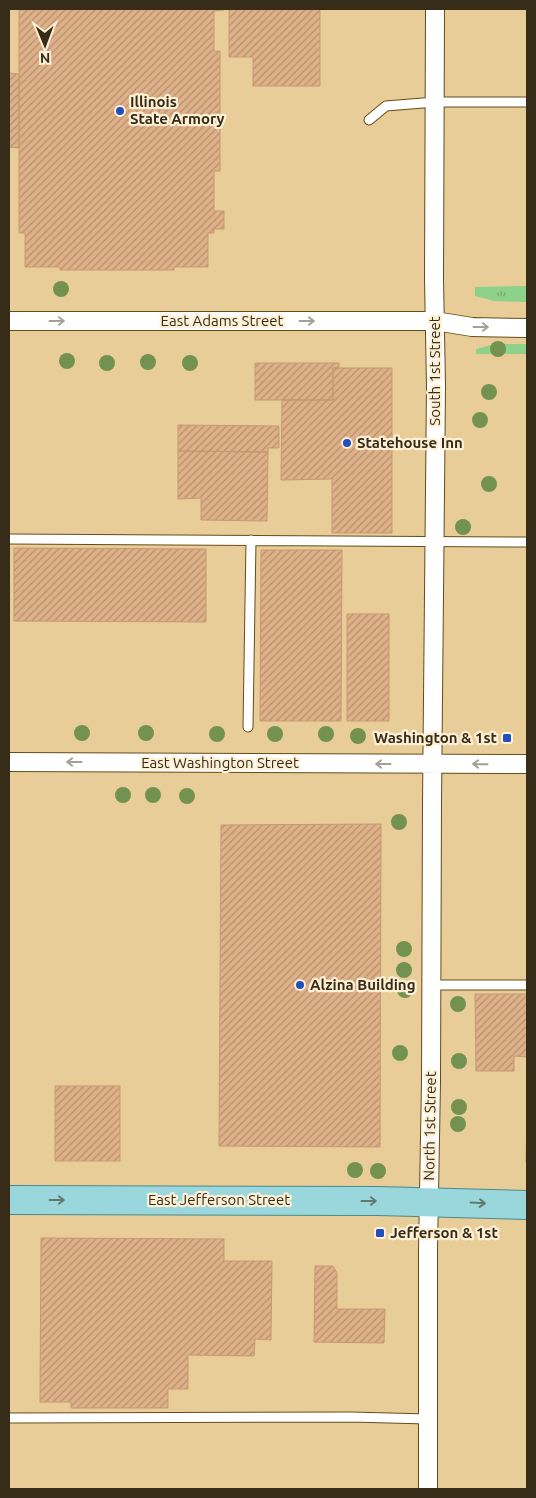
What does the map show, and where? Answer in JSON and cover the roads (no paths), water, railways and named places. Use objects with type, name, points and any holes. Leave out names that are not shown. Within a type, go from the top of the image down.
[{"type":"main road","name":"East Jefferson Street","points":[[9,1200],[349,1200],[527,1205]]},
{"type":"street","name":"South 1st Street","points":[[432,764],[435,9]]},
{"type":"street","name":"East Adams Street","points":[[9,320],[435,321],[472,327],[527,328]]},
{"type":"street","name":"East Washington Street","points":[[9,762],[527,764]]},
{"type":"street","name":"North 1st Street","points":[[428,1489],[432,764]]},
{"type":"lane","points":[[370,120],[386,106],[435,102],[527,102]]},
{"type":"lane","points":[[9,539],[527,542]]},
{"type":"lane","points":[[248,727],[251,540]]},
{"type":"lane","points":[[431,985],[527,985]]},
{"type":"lane","points":[[9,1418],[369,1417],[428,1419]]},
{"type":"place","name":"Illinois State Armory","points":[[120,111]]},
{"type":"place","name":"Statehouse Inn","points":[[347,443]]},
{"type":"place","name":"Washington & 1st","points":[[507,738]]},
{"type":"place","name":"Alzina Building","points":[[300,985]]},
{"type":"place","name":"Jefferson & 1st","points":[[380,1233]]}]
